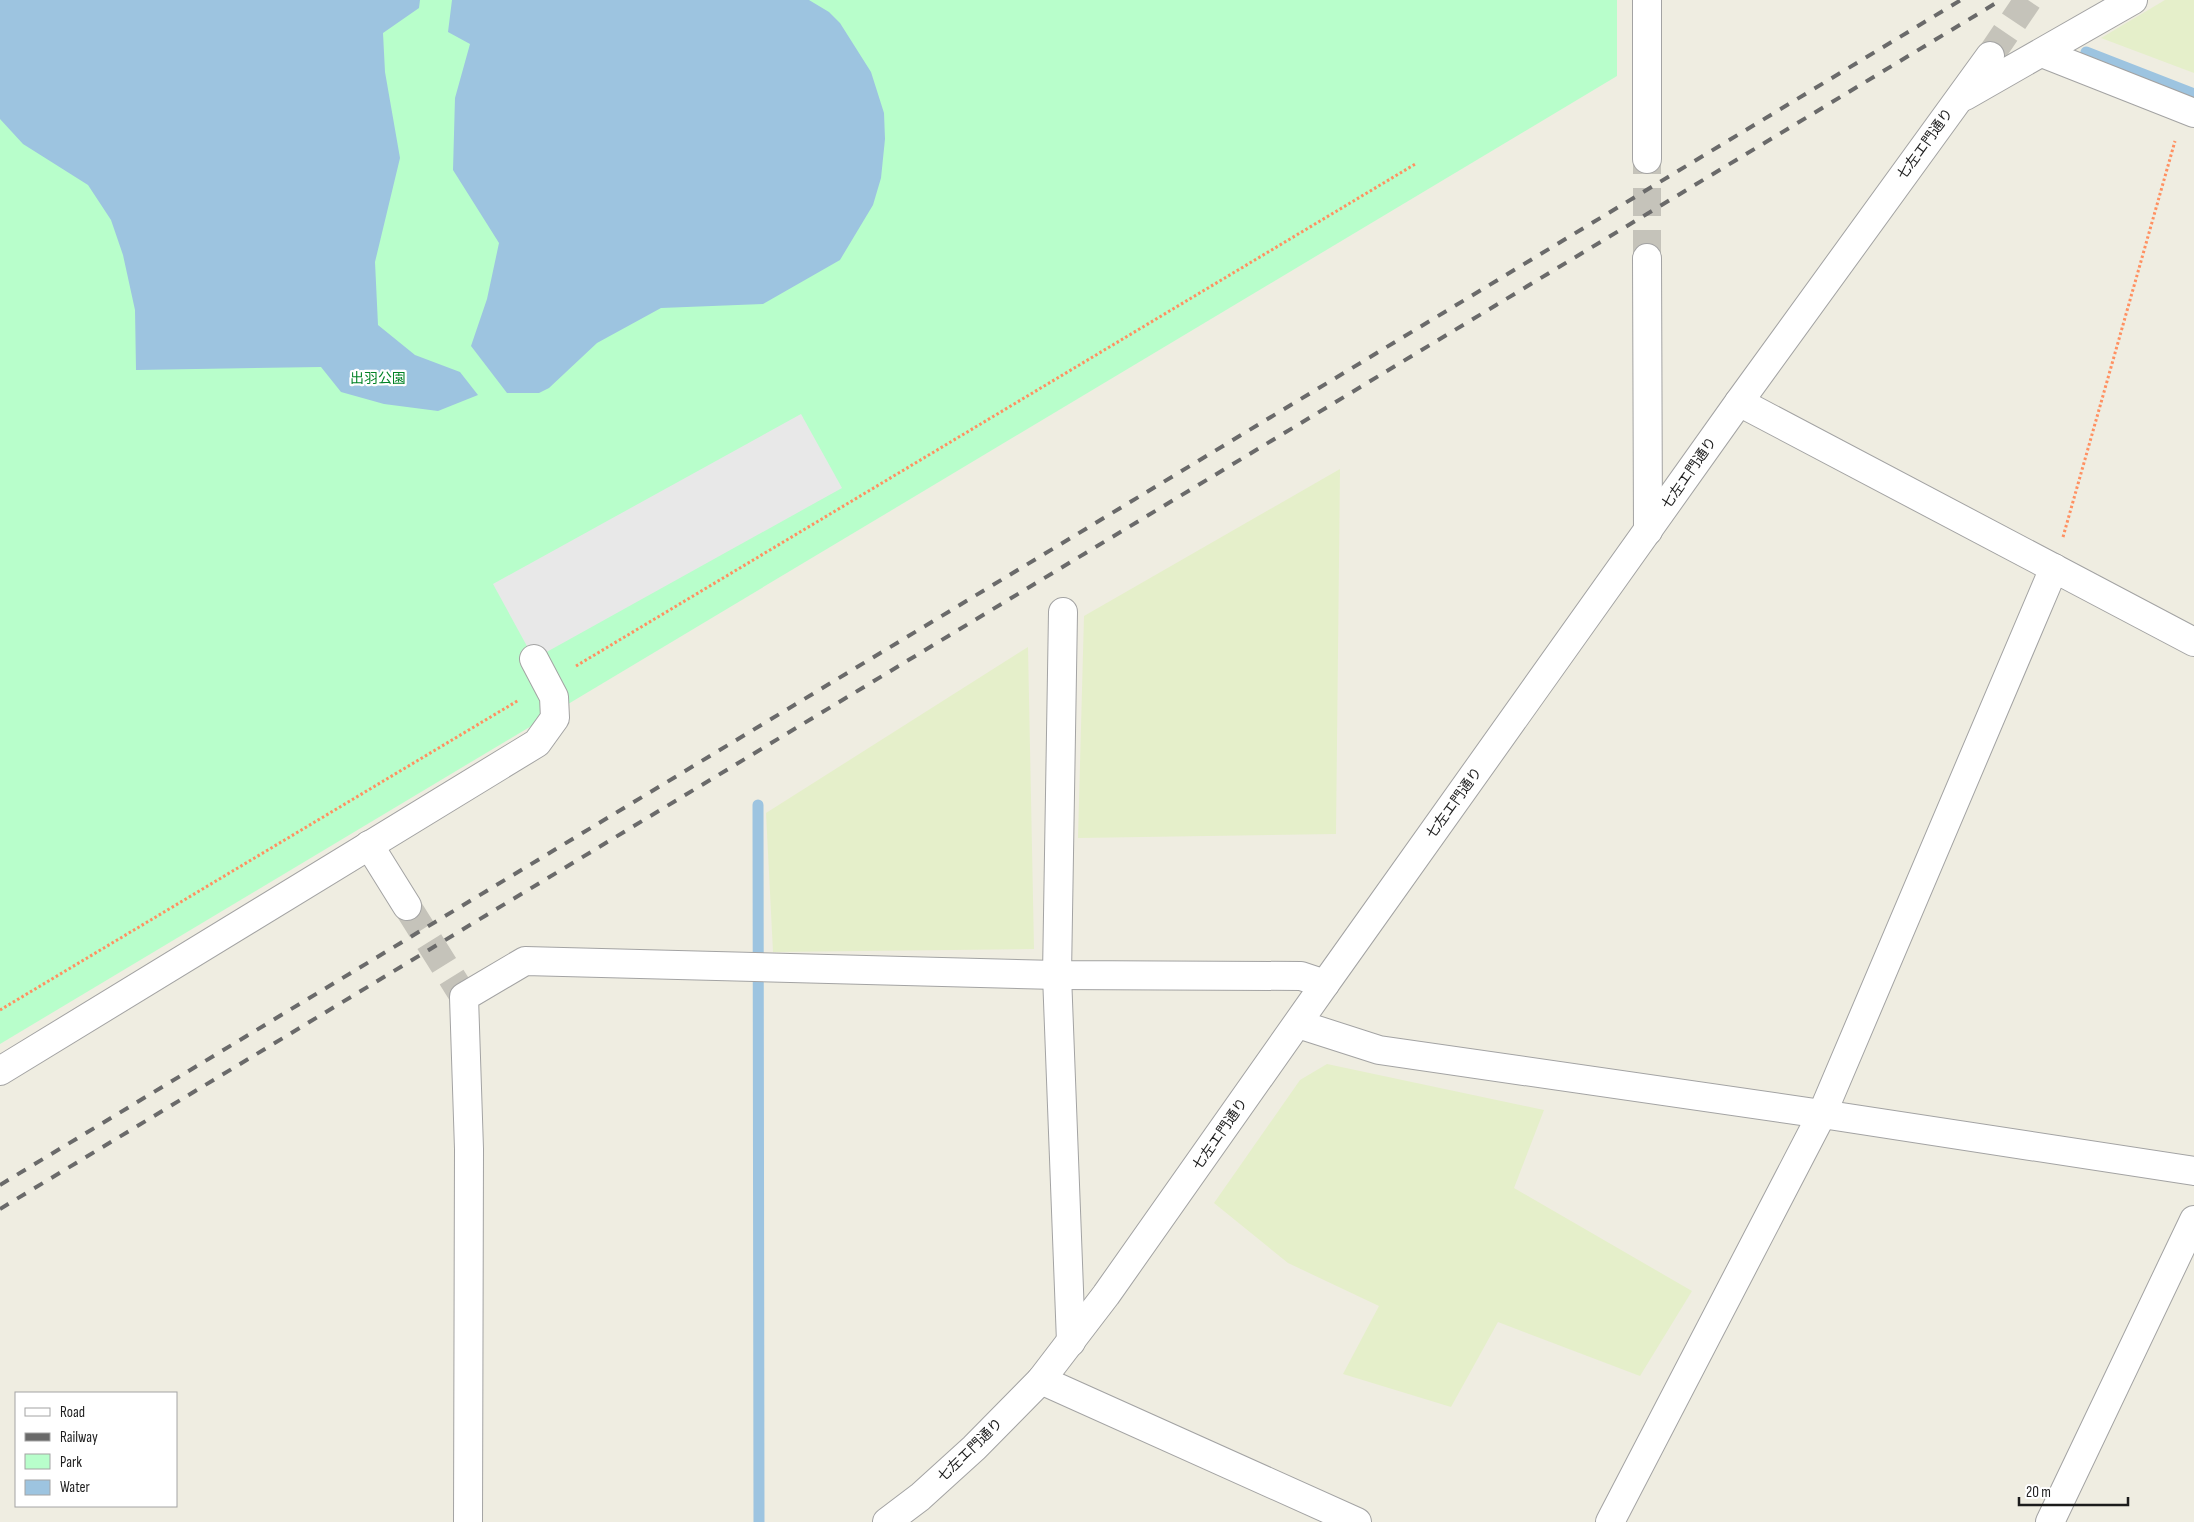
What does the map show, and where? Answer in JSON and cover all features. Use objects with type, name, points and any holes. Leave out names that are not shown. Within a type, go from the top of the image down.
[{"type":"street","points":[[1646,0],[1647,159]]},
{"type":"street","points":[[1956,101],[2133,0]]},
{"type":"street","points":[[2042,53],[2189,112]]},
{"type":"street","name":"七左エ門通り","points":[[887,1522],[920,1497],[974,1448],[1042,1380],[1071,1342],[1739,402],[1990,56]]},
{"type":"street","points":[[1647,258],[1648,531]]},
{"type":"street","points":[[1739,402],[2194,642]]},
{"type":"street","points":[[1610,1522],[1822,1114],[2054,568]]},
{"type":"street","points":[[1063,612],[1057,975],[1071,1342]]},
{"type":"street","points":[[0,1071],[538,743],[555,718],[554,697],[534,658]]},
{"type":"street","points":[[369,845],[407,906]]},
{"type":"street","points":[[468,1522],[469,1149],[464,997],[525,961],[1057,975],[1301,976],[1324,984]]},
{"type":"street","points":[[1298,1024],[1379,1050],[1822,1114],[2194,1171]]},
{"type":"street","points":[[2050,1522],[2194,1220]]},
{"type":"street","points":[[1042,1380],[1357,1522]]},
{"type":"path","points":[[2054,568],[2189,112]]},
{"type":"path","points":[[572,668],[1417,163]]},
{"type":"path","points":[[0,1010],[521,699]]},
{"type":"green space","name":"出羽公園","points":[[0,0],[1617,0],[1617,76],[0,1044]]},
{"type":"green space","points":[[2165,0],[2194,0],[2194,73],[2101,38]]},
{"type":"green space","points":[[1340,469],[1336,834],[1078,838],[1084,616]]},
{"type":"green space","points":[[1028,647],[1034,949],[773,952],[766,813]]},
{"type":"green space","points":[[1327,1064],[1544,1110],[1514,1188],[1692,1291],[1640,1376],[1498,1322],[1451,1407],[1343,1374],[1379,1306],[1288,1263],[1214,1203],[1300,1080]]},
{"type":"shaded area","points":[[801,414],[842,488],[534,659],[493,584]]},
{"type":"water","points":[[0,0],[420,0],[419,8],[383,33],[385,72],[400,158],[375,262],[378,325],[415,355],[460,372],[478,395],[438,411],[384,404],[341,392],[321,367],[136,370],[135,310],[123,255],[111,220],[88,185],[23,144],[0,119]]},
{"type":"water","points":[[452,0],[809,0],[829,12],[840,23],[871,72],[884,113],[885,139],[881,178],[873,205],[840,260],[763,304],[661,308],[597,343],[549,388],[539,393],[507,393],[471,346],[487,299],[499,243],[453,170],[455,98],[470,44],[448,32]]},
{"type":"waterway","points":[[2086,52],[2194,94]]},
{"type":"waterway","points":[[758,805],[759,1522]]},
{"type":"tunnel","points":[[1990,56],[2028,0]]},
{"type":"tunnel","points":[[1647,159],[1647,258]]},
{"type":"tunnel","points":[[407,906],[464,997]]},
{"type":"railway","points":[[0,1185],[1961,0]]},
{"type":"railway","points":[[0,1209],[2001,0]]}]
